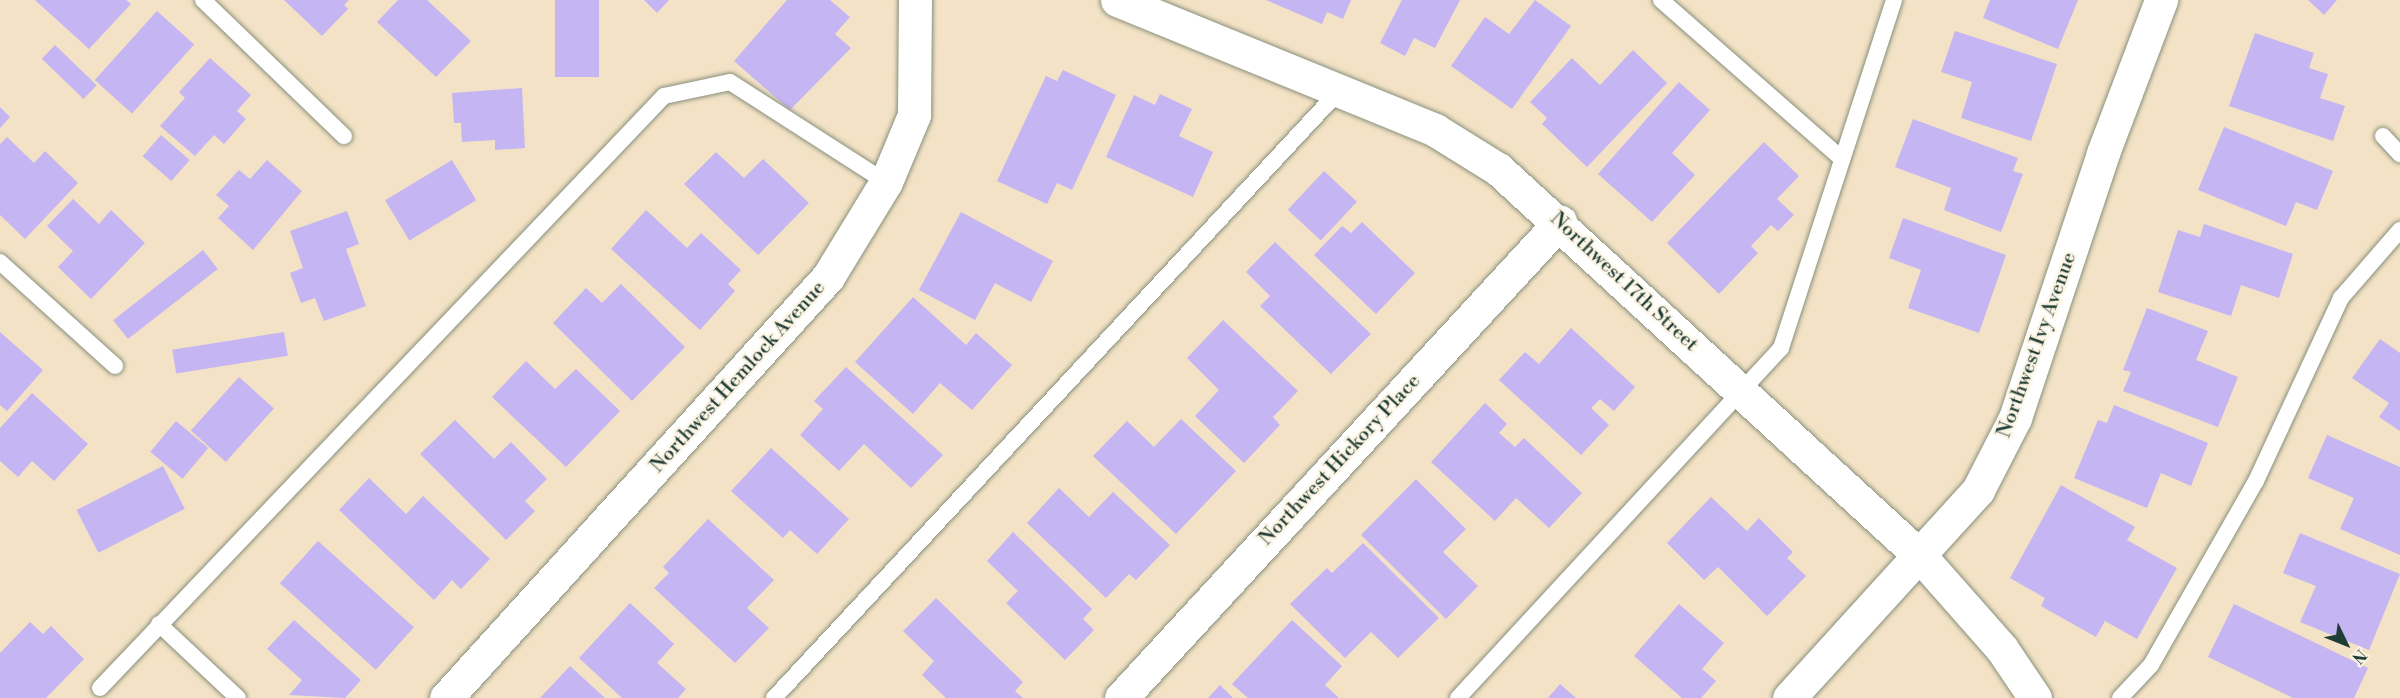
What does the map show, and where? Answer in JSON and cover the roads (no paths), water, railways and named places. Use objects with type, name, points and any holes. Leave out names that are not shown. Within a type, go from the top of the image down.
[{"type":"street","name":"Northwest Hemlock Avenue","points":[[446,698],[828,278],[886,183],[914,115],[915,0]]},
{"type":"street","name":"Northwest 17th Street","points":[[1118,0],[1435,130],[1498,169],[1560,222],[1921,557],[2002,649],[2035,698]]},
{"type":"street","name":"Northwest Ivy Avenue","points":[[1789,698],[1921,557],[1978,490],[2015,418],[2103,153],[2161,0]]},
{"type":"street","name":"Northwest Hickory Place","points":[[1121,698],[1560,222]]},
{"type":"lane","points":[[203,0],[344,136]]},
{"type":"lane","points":[[1661,0],[1842,159]]},
{"type":"lane","points":[[1458,698],[1781,348],[1894,0]]},
{"type":"lane","points":[[100,688],[664,96],[730,82],[886,183]]},
{"type":"lane","points":[[774,698],[1340,90]]},
{"type":"lane","points":[[2383,136],[2400,154]]},
{"type":"lane","points":[[2120,698],[2151,666],[2256,481],[2341,298],[2400,230]]},
{"type":"lane","points":[[0,262],[115,366]]},
{"type":"lane","points":[[159,624],[238,698]]}]
